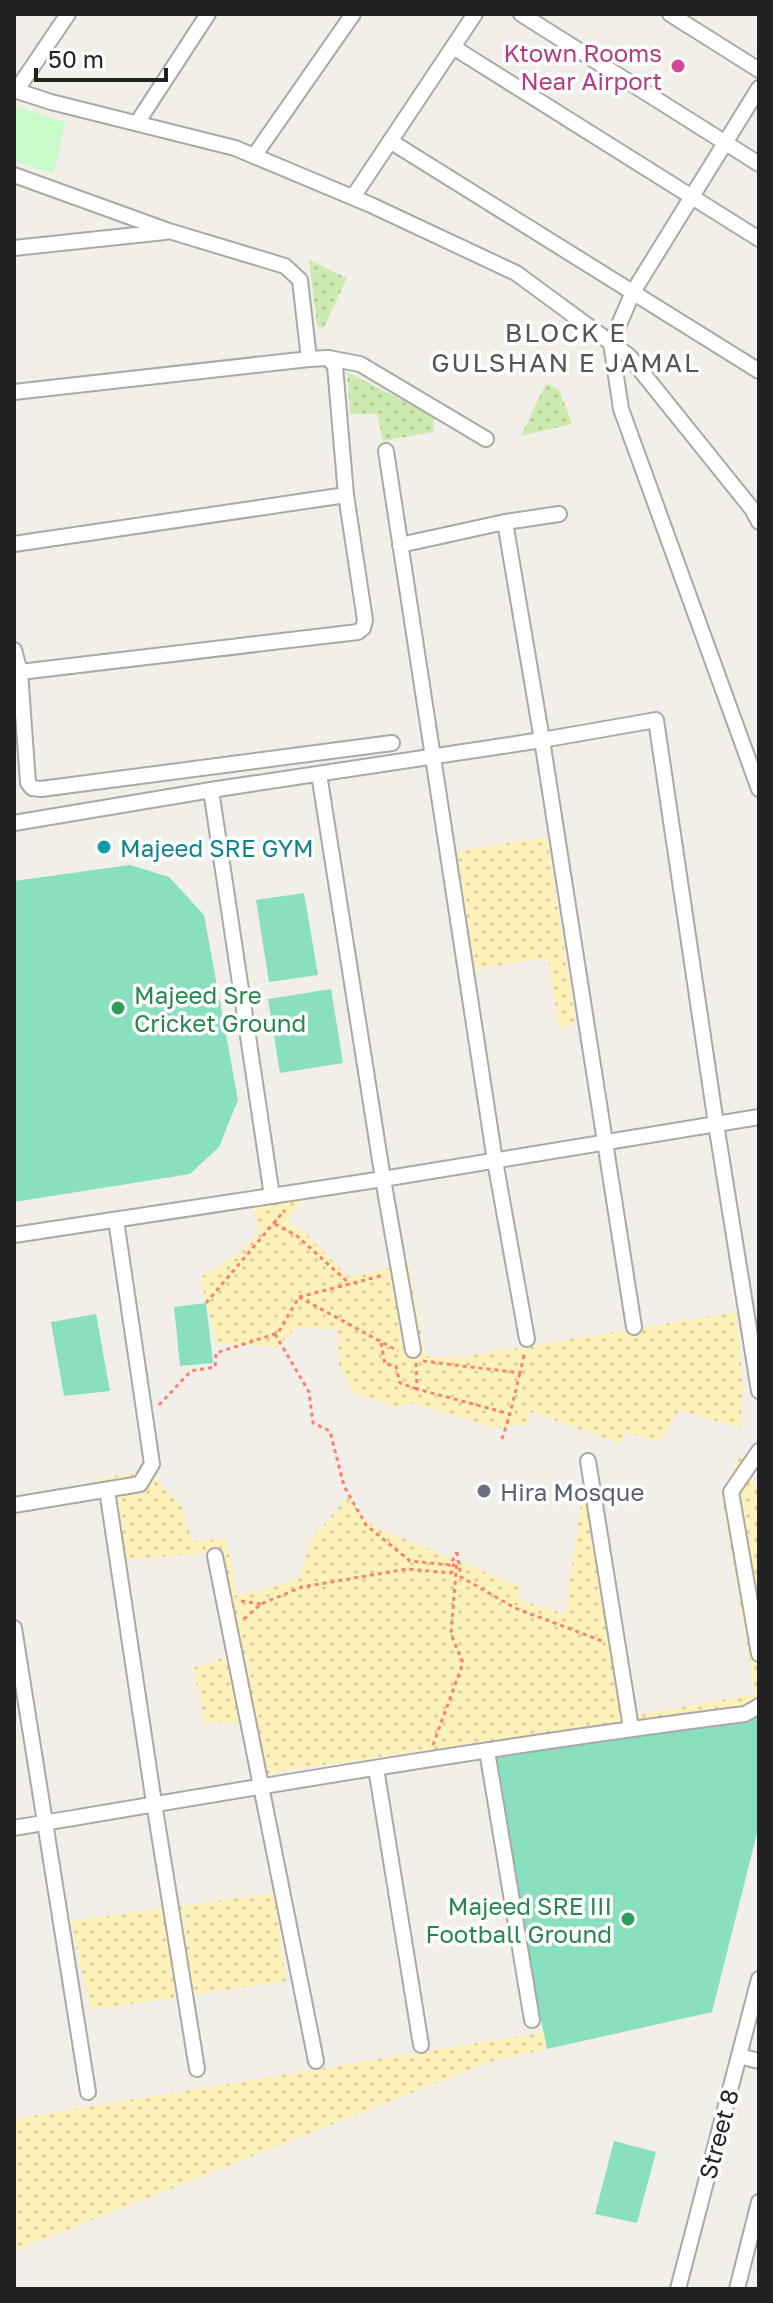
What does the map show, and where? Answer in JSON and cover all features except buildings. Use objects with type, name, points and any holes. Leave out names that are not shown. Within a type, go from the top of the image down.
[{"type":"street","points":[[68,14],[15,90],[51,102],[235,148],[353,197],[516,273],[629,356],[757,515]]},
{"type":"street","points":[[137,123],[208,14]]},
{"type":"street","points":[[254,156],[353,14]]},
{"type":"street","points":[[353,197],[475,14]]},
{"type":"street","points":[[521,14],[759,164]]},
{"type":"street","points":[[670,14],[759,70]]},
{"type":"street","points":[[453,47],[759,239]]},
{"type":"street","points":[[759,88],[633,292],[611,343],[621,409],[759,789]]},
{"type":"street","points":[[390,141],[759,371]]},
{"type":"street","points":[[14,175],[169,231],[285,266],[300,280],[309,359]]},
{"type":"street","points":[[14,248],[169,231]]},
{"type":"street","points":[[20,672],[358,632],[363,628],[365,620],[346,495],[335,366],[328,358]]},
{"type":"street","points":[[14,392],[328,358],[360,364],[486,439]]},
{"type":"street","points":[[386,451],[495,1161],[527,1339]]},
{"type":"street","points":[[14,544],[346,495]]},
{"type":"street","points":[[400,545],[505,522],[559,514]]},
{"type":"street","points":[[505,522],[634,1327]]},
{"type":"street","points":[[14,650],[20,672],[28,783],[32,788],[392,743]]},
{"type":"street","points":[[14,823],[656,720],[759,1391]]},
{"type":"street","points":[[319,774],[413,1350]]},
{"type":"street","points":[[211,790],[272,1196]]},
{"type":"street","points":[[14,1235],[301,1192],[759,1117]]},
{"type":"street","points":[[14,1505],[140,1484],[152,1464],[116,1220]]},
{"type":"street","points":[[759,1451],[731,1492],[759,1654]]},
{"type":"street","points":[[588,1461],[631,1728]]},
{"type":"street","points":[[107,1490],[197,2069]]},
{"type":"street","points":[[215,1556],[316,2061]]},
{"type":"street","points":[[14,1628],[88,2092]]},
{"type":"street","points":[[14,1828],[631,1728],[745,1714],[759,1706]]},
{"type":"street","points":[[487,1751],[532,2020]]},
{"type":"street","points":[[376,1768],[421,2045]]},
{"type":"street","name":"Street 8","points":[[678,2289],[759,1979]]},
{"type":"street","points":[[739,2056],[759,2061]]},
{"type":"street","points":[[737,2289],[759,2202]]},
{"type":"path","points":[[206,1303],[301,1192]]},
{"type":"path","points":[[274,1223],[297,1236],[350,1284]]},
{"type":"path","points":[[145,1419],[191,1371],[215,1367],[216,1353],[278,1333],[299,1297],[399,1271]]},
{"type":"path","points":[[275,1334],[309,1392],[313,1423],[330,1431],[344,1486],[366,1525],[410,1561],[450,1565],[457,1552]]},
{"type":"path","points":[[381,1343],[385,1364],[396,1366],[400,1383],[510,1414]]},
{"type":"path","points":[[413,1350],[417,1389]]},
{"type":"path","points":[[502,1439],[520,1373]]},
{"type":"path","points":[[230,1631],[261,1604],[302,1587],[407,1569],[451,1573],[457,1552]]},
{"type":"path","points":[[457,1552],[461,1577],[515,1608],[618,1648]]},
{"type":"path","points":[[427,1760],[463,1663],[451,1634],[457,1552]]},
{"type":"path","points":[[224,1600],[261,1604]]},
{"type":"green space","points":[[14,106],[65,122],[59,156],[52,174],[14,160]]},
{"type":"green space","points":[[309,260],[347,278],[323,329],[317,325]]},
{"type":"green space","points":[[347,372],[434,416],[433,432],[383,441],[377,414],[350,414]]},
{"type":"green space","points":[[546,383],[559,390],[572,424],[521,436]]},
{"type":"green space","name":"Majeed Sre Cricket Ground","points":[[130,865],[169,877],[204,915],[238,1100],[219,1147],[190,1174],[14,1202],[14,881]]},
{"type":"green space","points":[[304,893],[318,975],[269,982],[256,900]]},
{"type":"green space","points":[[331,989],[343,1063],[280,1073],[268,999]]},
{"type":"green space","points":[[206,1303],[213,1363],[180,1366],[174,1307]]},
{"type":"green space","points":[[96,1314],[110,1391],[64,1396],[51,1322]]},
{"type":"green space","name":"Majeed SRE III Football Ground","points":[[759,1715],[759,1825],[712,2012],[547,2049],[487,1751]]},
{"type":"green space","points":[[614,2141],[656,2152],[637,2223],[595,2214]]},
{"type":"sand","points":[[547,837],[576,1024],[559,1028],[548,958],[474,969],[457,851]]},
{"type":"sand","points":[[302,1200],[286,1222],[307,1235],[349,1277],[409,1264],[425,1356],[456,1358],[736,1312],[743,1386],[740,1428],[679,1410],[660,1442],[625,1432],[621,1444],[531,1412],[527,1425],[495,1428],[411,1403],[396,1407],[354,1393],[339,1365],[338,1330],[296,1327],[278,1347],[217,1344],[200,1278],[239,1253],[259,1232],[253,1206]]},
{"type":"sand","points":[[741,1453],[759,1493],[759,1825],[712,2012],[489,2062],[14,2251],[14,2119],[544,2032],[492,1741],[249,1776],[245,1723],[205,1723],[193,1668],[229,1656],[207,1553],[112,1561],[94,1480],[138,1472],[157,1480],[182,1507],[192,1541],[225,1539],[236,1596],[300,1579],[311,1539],[350,1495],[362,1518],[378,1528],[521,1587],[517,1599],[565,1614],[584,1483],[611,1654],[637,1715],[755,1694],[721,1494]]},
{"type":"sand","points":[[274,1893],[286,1981],[91,2010],[70,1921]]},
{"type":"place","name":"Ktown Rooms Near Airport","points":[[678,66]]},
{"type":"place","name":"Majeed SRE GYM","points":[[104,847]]},
{"type":"place","name":"Majeed Sre Cricket Ground","points":[[118,1008]]},
{"type":"place","name":"Hira Mosque","points":[[484,1491]]},
{"type":"place","name":"Majeed SRE III Football Ground","points":[[628,1919]]},
{"type":"district","name":"BLOCK E GULSHAN E JAMAL","points":[[566,347]]}]
